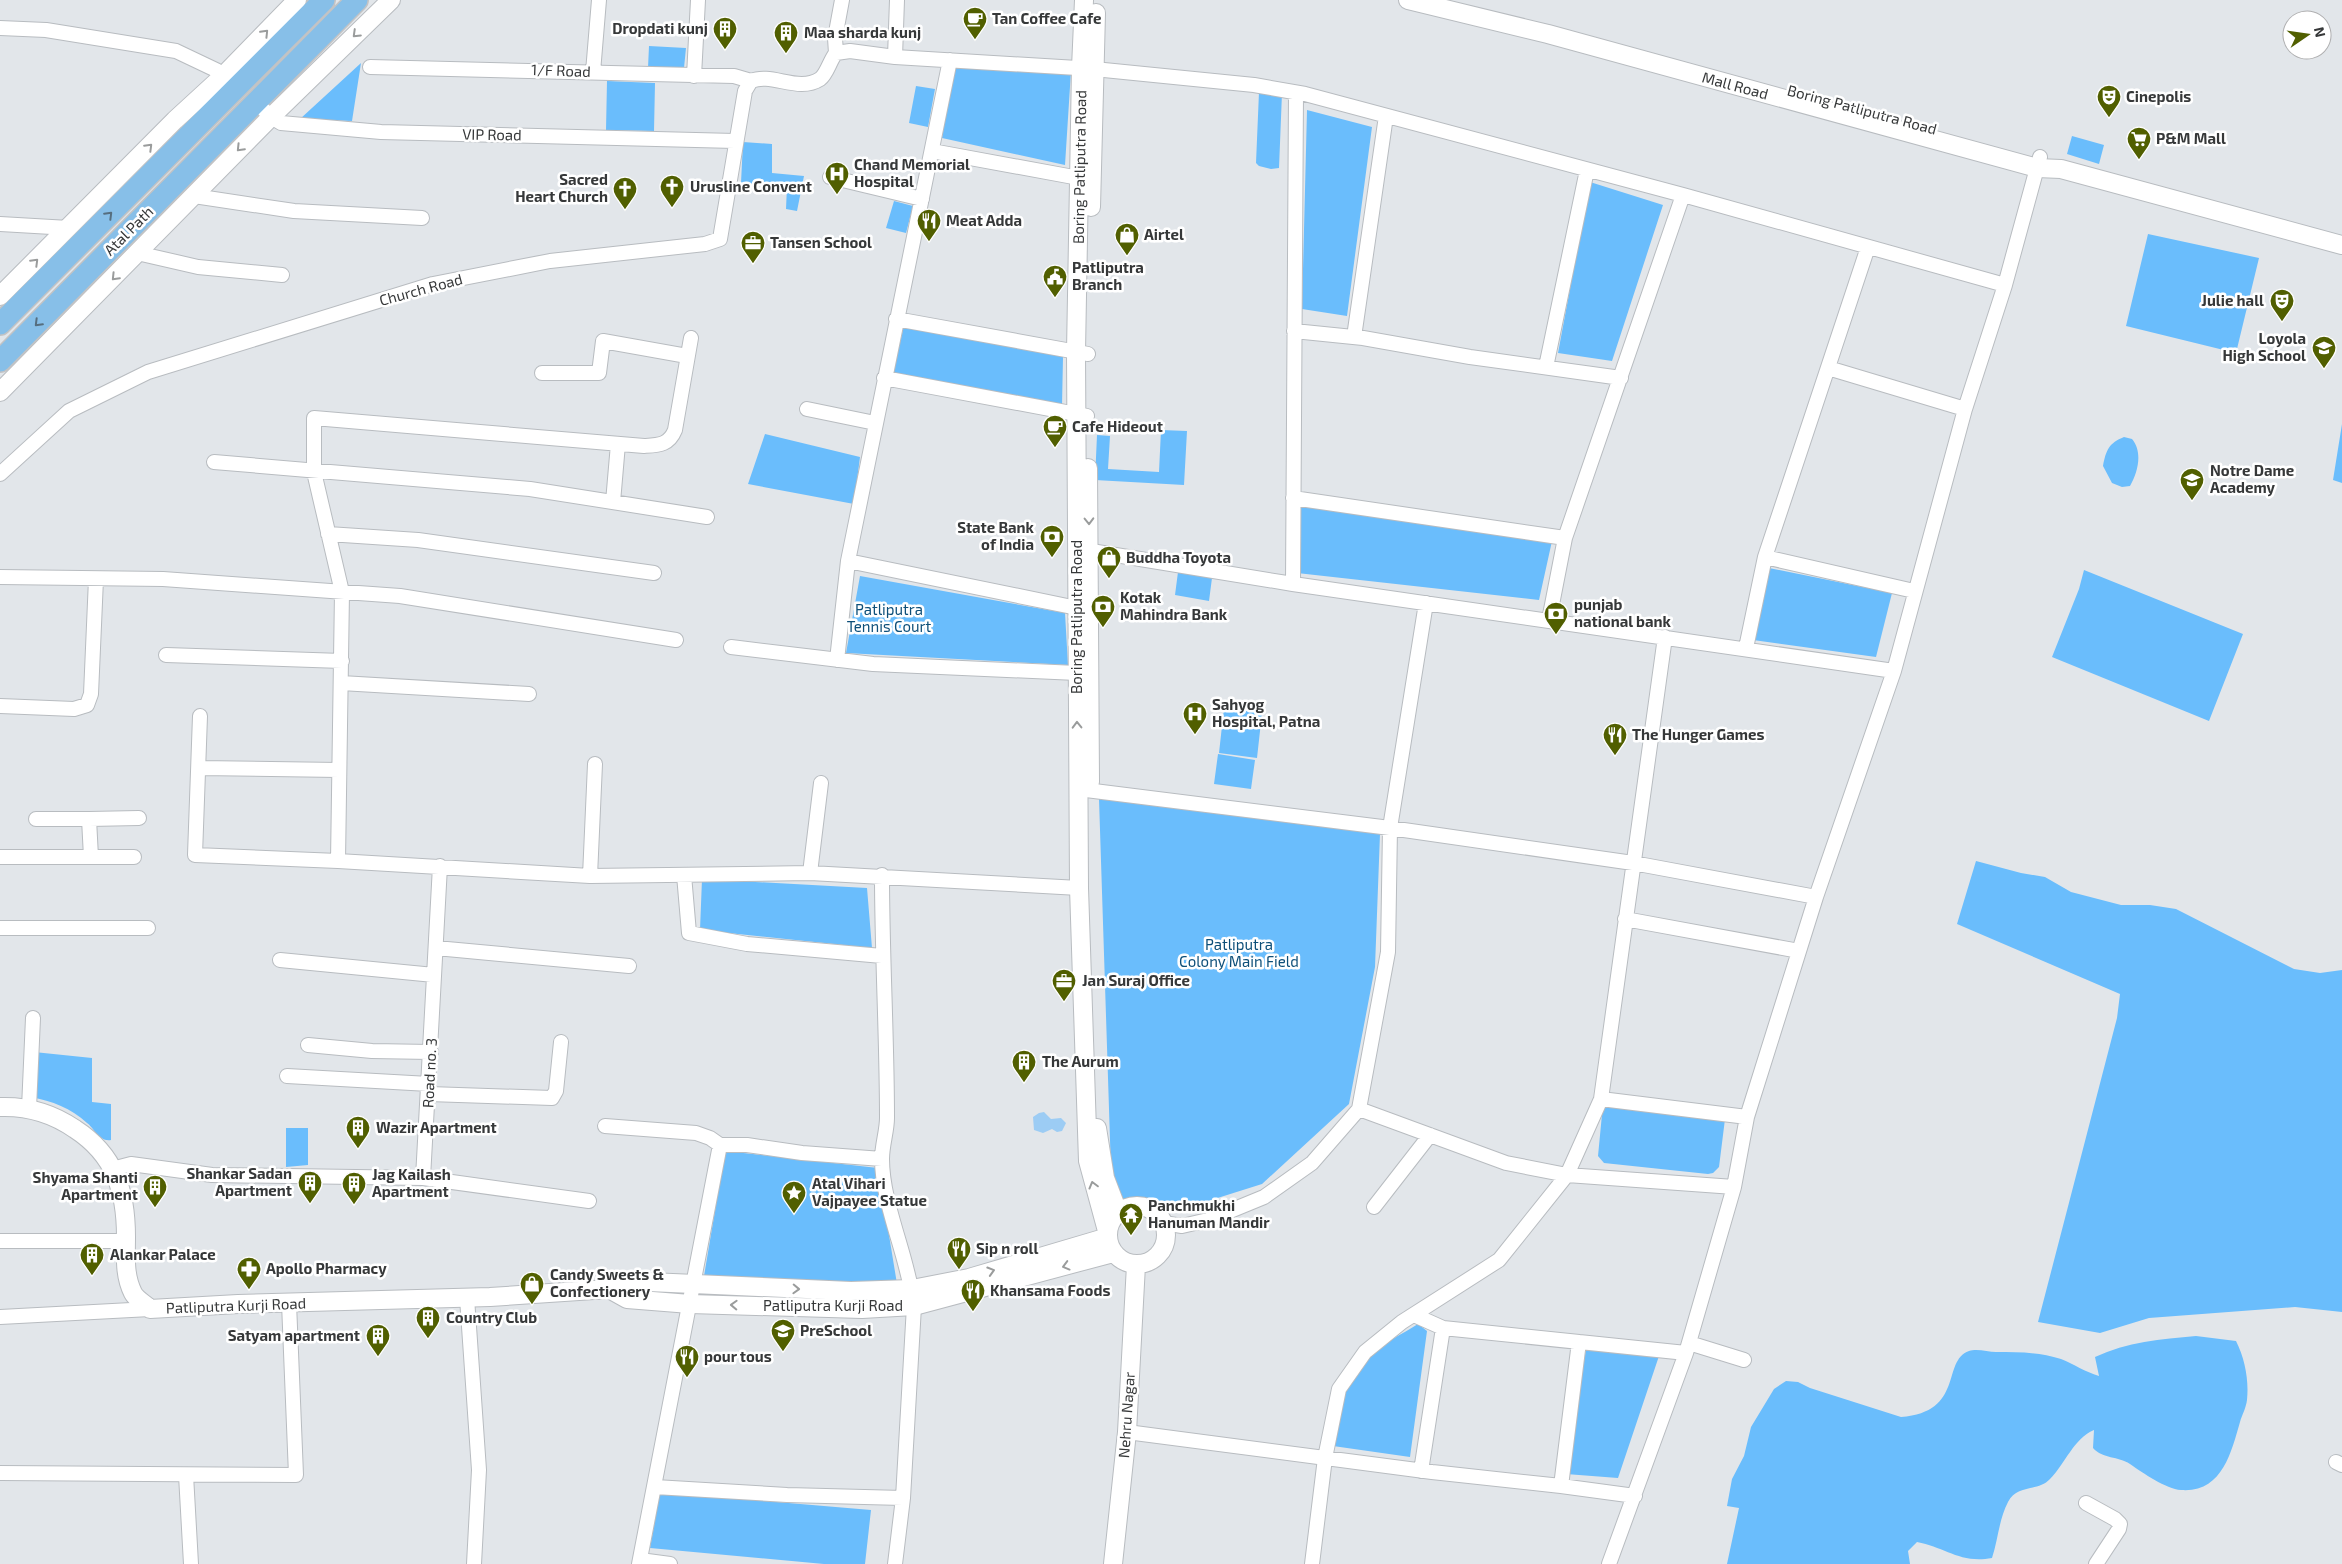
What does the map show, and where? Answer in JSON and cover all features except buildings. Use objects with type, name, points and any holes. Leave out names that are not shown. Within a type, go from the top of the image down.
[{"type":"main road","name":"Atal Path","points":[[0,324],[231,80],[324,0]]},
{"type":"main road","name":"Atal Path","points":[[0,361],[264,109],[357,0]]},
{"type":"street","points":[[0,296],[175,120],[231,80],[297,0]]},
{"type":"street","points":[[0,392],[194,196],[264,109],[391,0]]},
{"type":"street","points":[[593,72],[599,0]]},
{"type":"street","points":[[694,76],[698,0]]},
{"type":"street","points":[[842,0],[835,38],[836,53],[850,51],[894,57],[1088,68],[1254,86],[1296,93],[1683,195],[2005,285]]},
{"type":"street","points":[[894,57],[896,0]]},
{"type":"street","name":"Boring Patliputra Road","points":[[1082,353],[1088,68],[1084,0]]},
{"type":"street","name":"Boring Patliputra Road","points":[[1096,0],[1079,178],[1082,353],[1084,790],[1089,1024],[1088,1161],[1110,1240]]},
{"type":"street","name":"Mall Road","points":[[1408,0],[1550,29],[2342,245]]},
{"type":"street","points":[[1458,0],[1550,29]]},
{"type":"street","points":[[0,28],[46,30],[176,51],[231,80]]},
{"type":"street","name":"1/F Road","points":[[370,67],[734,76],[751,81],[763,78],[791,84],[817,80],[822,76],[836,53]]},
{"type":"street","points":[[837,660],[848,561],[950,60]]},
{"type":"street","name":"Church Road","points":[[0,474],[69,411],[148,372],[433,284],[550,261],[705,244],[720,239],[735,141],[745,91],[751,81]]},
{"type":"street","points":[[1293,584],[1296,93]]},
{"type":"street","name":"VIP Road","points":[[264,109],[281,123],[381,132],[735,141]]},
{"type":"street","points":[[1354,337],[1386,116]]},
{"type":"street","points":[[932,151],[1079,178]]},
{"type":"street","points":[[1609,1564],[1688,1348],[1734,1188],[1747,1117],[1816,897],[1894,671],[1914,591],[1965,409],[2005,285],[2038,162]]},
{"type":"street","points":[[1546,368],[1587,170]]},
{"type":"street","points":[[830,177],[922,199]]},
{"type":"street","points":[[1549,620],[1565,538],[1683,195]]},
{"type":"street","points":[[194,196],[294,211],[422,218]]},
{"type":"street","points":[[0,224],[69,228]]},
{"type":"street","points":[[1746,648],[1765,558],[1868,247]]},
{"type":"street","points":[[137,253],[198,267],[282,276]]},
{"type":"street","points":[[896,319],[1082,353]]},
{"type":"street","points":[[1294,331],[1354,337],[1621,378]]},
{"type":"street","points":[[338,861],[342,592],[314,472],[314,418],[618,444],[657,445],[666,443],[671,439],[691,338]]},
{"type":"street","points":[[542,373],[600,373],[603,341],[688,356]]},
{"type":"street","points":[[1828,368],[1965,409]]},
{"type":"street","points":[[884,378],[1082,415]]},
{"type":"street","points":[[807,409],[875,423]]},
{"type":"street","points":[[613,502],[618,444]]},
{"type":"street","points":[[214,462],[530,489],[707,517]]},
{"type":"street","points":[[1293,498],[1565,538]]},
{"type":"street","points":[[328,534],[418,540],[654,573]]},
{"type":"street","points":[[1083,550],[1293,584],[1746,648],[1894,671]]},
{"type":"street","name":"Boring Patliputra Road","points":[[1083,550],[1077,608],[1077,673],[1084,790],[1080,888],[1096,1126],[1105,1178],[1118,1212]]},
{"type":"street","points":[[1765,558],[1914,591]]},
{"type":"street","points":[[848,561],[1077,608]]},
{"type":"street","points":[[0,577],[163,579],[400,596],[676,640]]},
{"type":"street","points":[[0,706],[74,708],[87,705],[91,694],[96,579]]},
{"type":"street","points":[[1164,1223],[1182,1226],[1208,1220],[1264,1197],[1312,1163],[1359,1109],[1388,952],[1390,828],[1426,603]]},
{"type":"street","points":[[1312,1564],[1325,1458],[1339,1389],[1365,1352],[1414,1314],[1499,1260],[1567,1175],[1601,1099],[1665,637]]},
{"type":"street","points":[[731,647],[837,660],[1077,673]]},
{"type":"street","points":[[166,655],[342,661]]},
{"type":"street","points":[[342,683],[529,694]]},
{"type":"street","points":[[200,716],[195,855],[440,866],[590,876],[810,873],[882,875],[1080,888]]},
{"type":"street","points":[[590,876],[595,764]]},
{"type":"street","points":[[198,768],[339,770]]},
{"type":"street","points":[[810,873],[821,783]]},
{"type":"street","points":[[1084,790],[1390,828],[1633,864],[1816,897]]},
{"type":"street","points":[[36,819],[139,818]]},
{"type":"street","points":[[89,819],[90,857]]},
{"type":"street","points":[[0,856],[134,857]]},
{"type":"street","name":"Road no. 3","points":[[423,1178],[440,866]]},
{"type":"street","points":[[684,875],[689,933],[746,944],[882,956]]},
{"type":"street","points":[[882,875],[882,956],[887,1120],[882,1160],[887,1195],[913,1298],[903,1498],[896,1564]]},
{"type":"street","points":[[1625,919],[1799,951]]},
{"type":"street","points":[[0,928],[148,928]]},
{"type":"street","points":[[436,948],[629,966]]},
{"type":"street","points":[[280,960],[434,975]]},
{"type":"street","points":[[28,1108],[32,1018]]},
{"type":"street","points":[[287,1076],[552,1098],[556,1091],[561,1042]]},
{"type":"street","points":[[308,1045],[380,1052],[431,1052]]},
{"type":"street","points":[[1601,1099],[1747,1117]]},
{"type":"street","name":"Patliputra Kurji Road","points":[[0,1107],[21,1106],[57,1117],[83,1134],[106,1156],[123,1192],[126,1271],[134,1295],[150,1309],[467,1298],[609,1290],[627,1282],[851,1291],[913,1298]]},
{"type":"street","points":[[1359,1109],[1506,1163],[1567,1175],[1734,1188]]},
{"type":"street","points":[[605,1126],[696,1133],[710,1138],[720,1145],[747,1145],[882,1160]]},
{"type":"street","points":[[1374,1207],[1430,1135]]},
{"type":"street","points":[[670,1564],[640,1562],[720,1145]]},
{"type":"street","points":[[112,1169],[131,1164],[212,1175],[423,1178],[589,1201]]},
{"type":"street","points":[[1138,1205],[1149,1208],[1158,1214],[1164,1223],[1167,1233],[1162,1252],[1155,1259],[1136,1265],[1123,1262],[1110,1240],[1111,1221],[1118,1212],[1127,1207],[1138,1205]]},
{"type":"street","name":"Patliputra Kurji Road","points":[[609,1290],[627,1298],[690,1304],[862,1309],[913,1298],[1110,1240]]},
{"type":"street","points":[[0,1241],[126,1241]]},
{"type":"street","name":"Nehru Nagar","points":[[1113,1564],[1127,1432],[1136,1265]]},
{"type":"street","points":[[467,1298],[479,1470],[474,1564]]},
{"type":"street","points":[[0,1473],[296,1475],[289,1303]]},
{"type":"street","points":[[0,1317],[150,1309]]},
{"type":"street","points":[[1414,1314],[1444,1328],[1579,1342],[1688,1348],[1744,1360]]},
{"type":"street","points":[[1421,1471],[1444,1328]]},
{"type":"street","points":[[1561,1486],[1579,1342]]},
{"type":"street","points":[[1127,1432],[1421,1471],[1635,1496]]},
{"type":"street","points":[[186,1475],[190,1564]]},
{"type":"street","points":[[655,1488],[787,1495],[903,1498]]},
{"type":"street","points":[[2086,1504],[2116,1519],[2120,1524],[2119,1529],[2096,1564]]},
{"type":"green space","points":[[649,46],[686,48],[684,68],[648,68]]},
{"type":"green space","points":[[361,63],[352,121],[300,119]]},
{"type":"green space","points":[[954,64],[1071,71],[1065,165],[942,138]]},
{"type":"green space","points":[[607,81],[655,83],[654,131],[606,130]]},
{"type":"green space","points":[[916,86],[935,89],[928,127],[909,123]]},
{"type":"green space","points":[[1259,92],[1282,93],[1279,168],[1271,169],[1259,166],[1256,163]]},
{"type":"green space","points":[[1307,110],[1372,127],[1347,316],[1302,309]]},
{"type":"green space","points":[[2072,136],[2104,145],[2099,164],[2067,154]]},
{"type":"green space","points":[[743,142],[772,144],[772,173],[804,176],[797,211],[786,209],[787,186],[741,183]]},
{"type":"green space","points":[[1590,182],[1663,205],[1612,361],[1558,353]]},
{"type":"green space","points":[[894,201],[913,206],[906,233],[886,228]]},
{"type":"green space","points":[[2148,234],[2259,258],[2236,353],[2126,326]]},
{"type":"green space","points":[[904,325],[1063,357],[1062,406],[893,374]]},
{"type":"green space","points":[[2342,424],[2342,483],[2333,480]]},
{"type":"green space","points":[[1161,430],[1187,431],[1184,485],[1095,480],[1097,435],[1110,436],[1108,469],[1159,472]]},
{"type":"green space","points":[[765,434],[860,457],[854,504],[748,484]]},
{"type":"green space","points":[[2124,437],[2132,439],[2135,444],[2138,462],[2130,486],[2122,487],[2112,483],[2103,466],[2109,448]]},
{"type":"green space","points":[[1298,503],[1552,541],[1539,600],[1297,573]]},
{"type":"green space","points":[[1769,568],[1892,593],[1876,657],[1753,640]]},
{"type":"green space","points":[[2084,570],[2243,634],[2209,721],[2052,657],[2079,589]]},
{"type":"green space","points":[[1178,572],[1212,578],[1209,601],[1175,595]]},
{"type":"green space","name":"Patliputra Tennis Court","points":[[860,576],[1065,613],[1068,665],[846,653]]},
{"type":"green space","points":[[1224,708],[1262,713],[1257,758],[1219,753]]},
{"type":"green space","points":[[1218,754],[1255,760],[1251,789],[1214,784]]},
{"type":"green space","name":"Patliputra Colony Main Field","points":[[1099,799],[1380,834],[1375,967],[1349,1104],[1262,1184],[1170,1213],[1144,1206],[1126,1210],[1111,1171]]},
{"type":"green space","points":[[1976,861],[2021,873],[2045,877],[2071,892],[2121,905],[2150,905],[2176,909],[2294,969],[2320,973],[2342,970],[2342,1312],[2295,1307],[2149,1318],[2100,1333],[2038,1322],[2117,1018],[2120,994],[1957,924]]},
{"type":"green space","points":[[702,879],[867,888],[872,948],[700,930]]},
{"type":"green space","points":[[34,1052],[92,1058],[92,1102],[111,1104],[111,1140],[100,1137],[87,1123],[68,1109],[31,1097]]},
{"type":"green space","points":[[1603,1104],[1725,1119],[1719,1167],[1713,1173],[1708,1174],[1604,1163],[1598,1156]]},
{"type":"green space","points":[[286,1128],[308,1128],[308,1165],[286,1167]]},
{"type":"green space","points":[[725,1151],[878,1168],[898,1290],[702,1288]]},
{"type":"green space","points":[[1418,1324],[1427,1331],[1410,1457],[1333,1446],[1344,1398],[1354,1373],[1369,1355]]},
{"type":"green space","points":[[2196,1336],[2236,1341],[2244,1362],[2247,1377],[2246,1406],[2233,1446],[2222,1469],[2206,1485],[2195,1489],[2181,1490],[2162,1484],[2125,1461],[2097,1452],[2093,1448],[2094,1430],[2075,1445],[2050,1479],[2040,1486],[2022,1490],[2012,1496],[2003,1515],[1992,1558],[1971,1559],[1917,1542],[1908,1551],[1910,1564],[1727,1564],[1739,1508],[1727,1506],[1732,1479],[1744,1456],[1751,1427],[1774,1389],[1786,1381],[1798,1382],[1810,1388],[1901,1417],[1921,1413],[1935,1406],[1949,1386],[1956,1365],[1961,1357],[1972,1350],[2045,1355],[2061,1359],[2099,1376],[2095,1357],[2107,1352],[2144,1342]]},
{"type":"green space","points":[[1586,1349],[1659,1356],[1618,1478],[1566,1474]]},
{"type":"green space","points":[[660,1492],[871,1510],[865,1564],[824,1564],[650,1548]]},
{"type":"shaded area","points":[[1044,1112],[1051,1119],[1061,1118],[1066,1123],[1062,1131],[1057,1132],[1052,1129],[1043,1133],[1034,1130],[1033,1117]]},
{"type":"place","name":"Tan Coffee Cafe","points":[[975,40]]},
{"type":"place","name":"Dropdati kunj","points":[[725,50]]},
{"type":"place","name":"Maa sharda kunj","points":[[786,54]]},
{"type":"place","name":"Cinepolis","points":[[2109,118]]},
{"type":"place","name":"P&M Mall","points":[[2139,160]]},
{"type":"place","name":"Chand Memorial Hospital","points":[[837,195]]},
{"type":"place","name":"Urusline Convent","points":[[672,208]]},
{"type":"place","name":"Sacred Heart Church","points":[[625,210]]},
{"type":"place","name":"Meat Adda","points":[[929,242]]},
{"type":"place","name":"Airtel","points":[[1127,256]]},
{"type":"place","name":"Tansen School","points":[[753,264]]},
{"type":"place","name":"Patliputra Branch","points":[[1055,298]]},
{"type":"place","name":"Julie hall","points":[[2282,322]]},
{"type":"place","name":"Loyola High School","points":[[2324,369]]},
{"type":"place","name":"Cafe Hideout","points":[[1055,448]]},
{"type":"place","name":"Notre Dame Academy","points":[[2192,501]]},
{"type":"place","name":"State Bank of India","points":[[1052,558]]},
{"type":"place","name":"Buddha Toyota","points":[[1109,579]]},
{"type":"place","name":"Kotak Mahindra Bank","points":[[1103,628]]},
{"type":"place","name":"punjab national bank","points":[[1556,635]]},
{"type":"place","name":"Sahyog Hospital, Patna","points":[[1195,735]]},
{"type":"place","name":"The Hunger Games","points":[[1615,756]]},
{"type":"place","name":"Jan Suraj Office","points":[[1064,1002]]},
{"type":"place","name":"The Aurum","points":[[1024,1083]]},
{"type":"place","name":"Wazir Apartment","points":[[358,1149]]},
{"type":"place","name":"Shankar Sadan Apartment","points":[[310,1204]]},
{"type":"place","name":"Jag Kailash Apartment","points":[[354,1205]]},
{"type":"place","name":"Shyama Shanti Apartment","points":[[155,1208]]},
{"type":"place","name":"Atal Vihari Vajpayee Statue","points":[[794,1214]]},
{"type":"place","name":"Panchmukhi Hanuman Mandir","points":[[1131,1236]]},
{"type":"place","name":"Sip n roll","points":[[959,1270]]},
{"type":"place","name":"Alankar Palace","points":[[92,1276]]},
{"type":"place","name":"Apollo Pharmacy","points":[[249,1290]]},
{"type":"place","name":"Candy Sweets & Confectionery","points":[[532,1305]]},
{"type":"place","name":"Khansama Foods","points":[[973,1312]]},
{"type":"place","name":"Country Club","points":[[428,1339]]},
{"type":"place","name":"PreSchool","points":[[783,1352]]},
{"type":"place","name":"Satyam apartment","points":[[378,1357]]},
{"type":"place","name":"pour tous","points":[[687,1378]]}]
